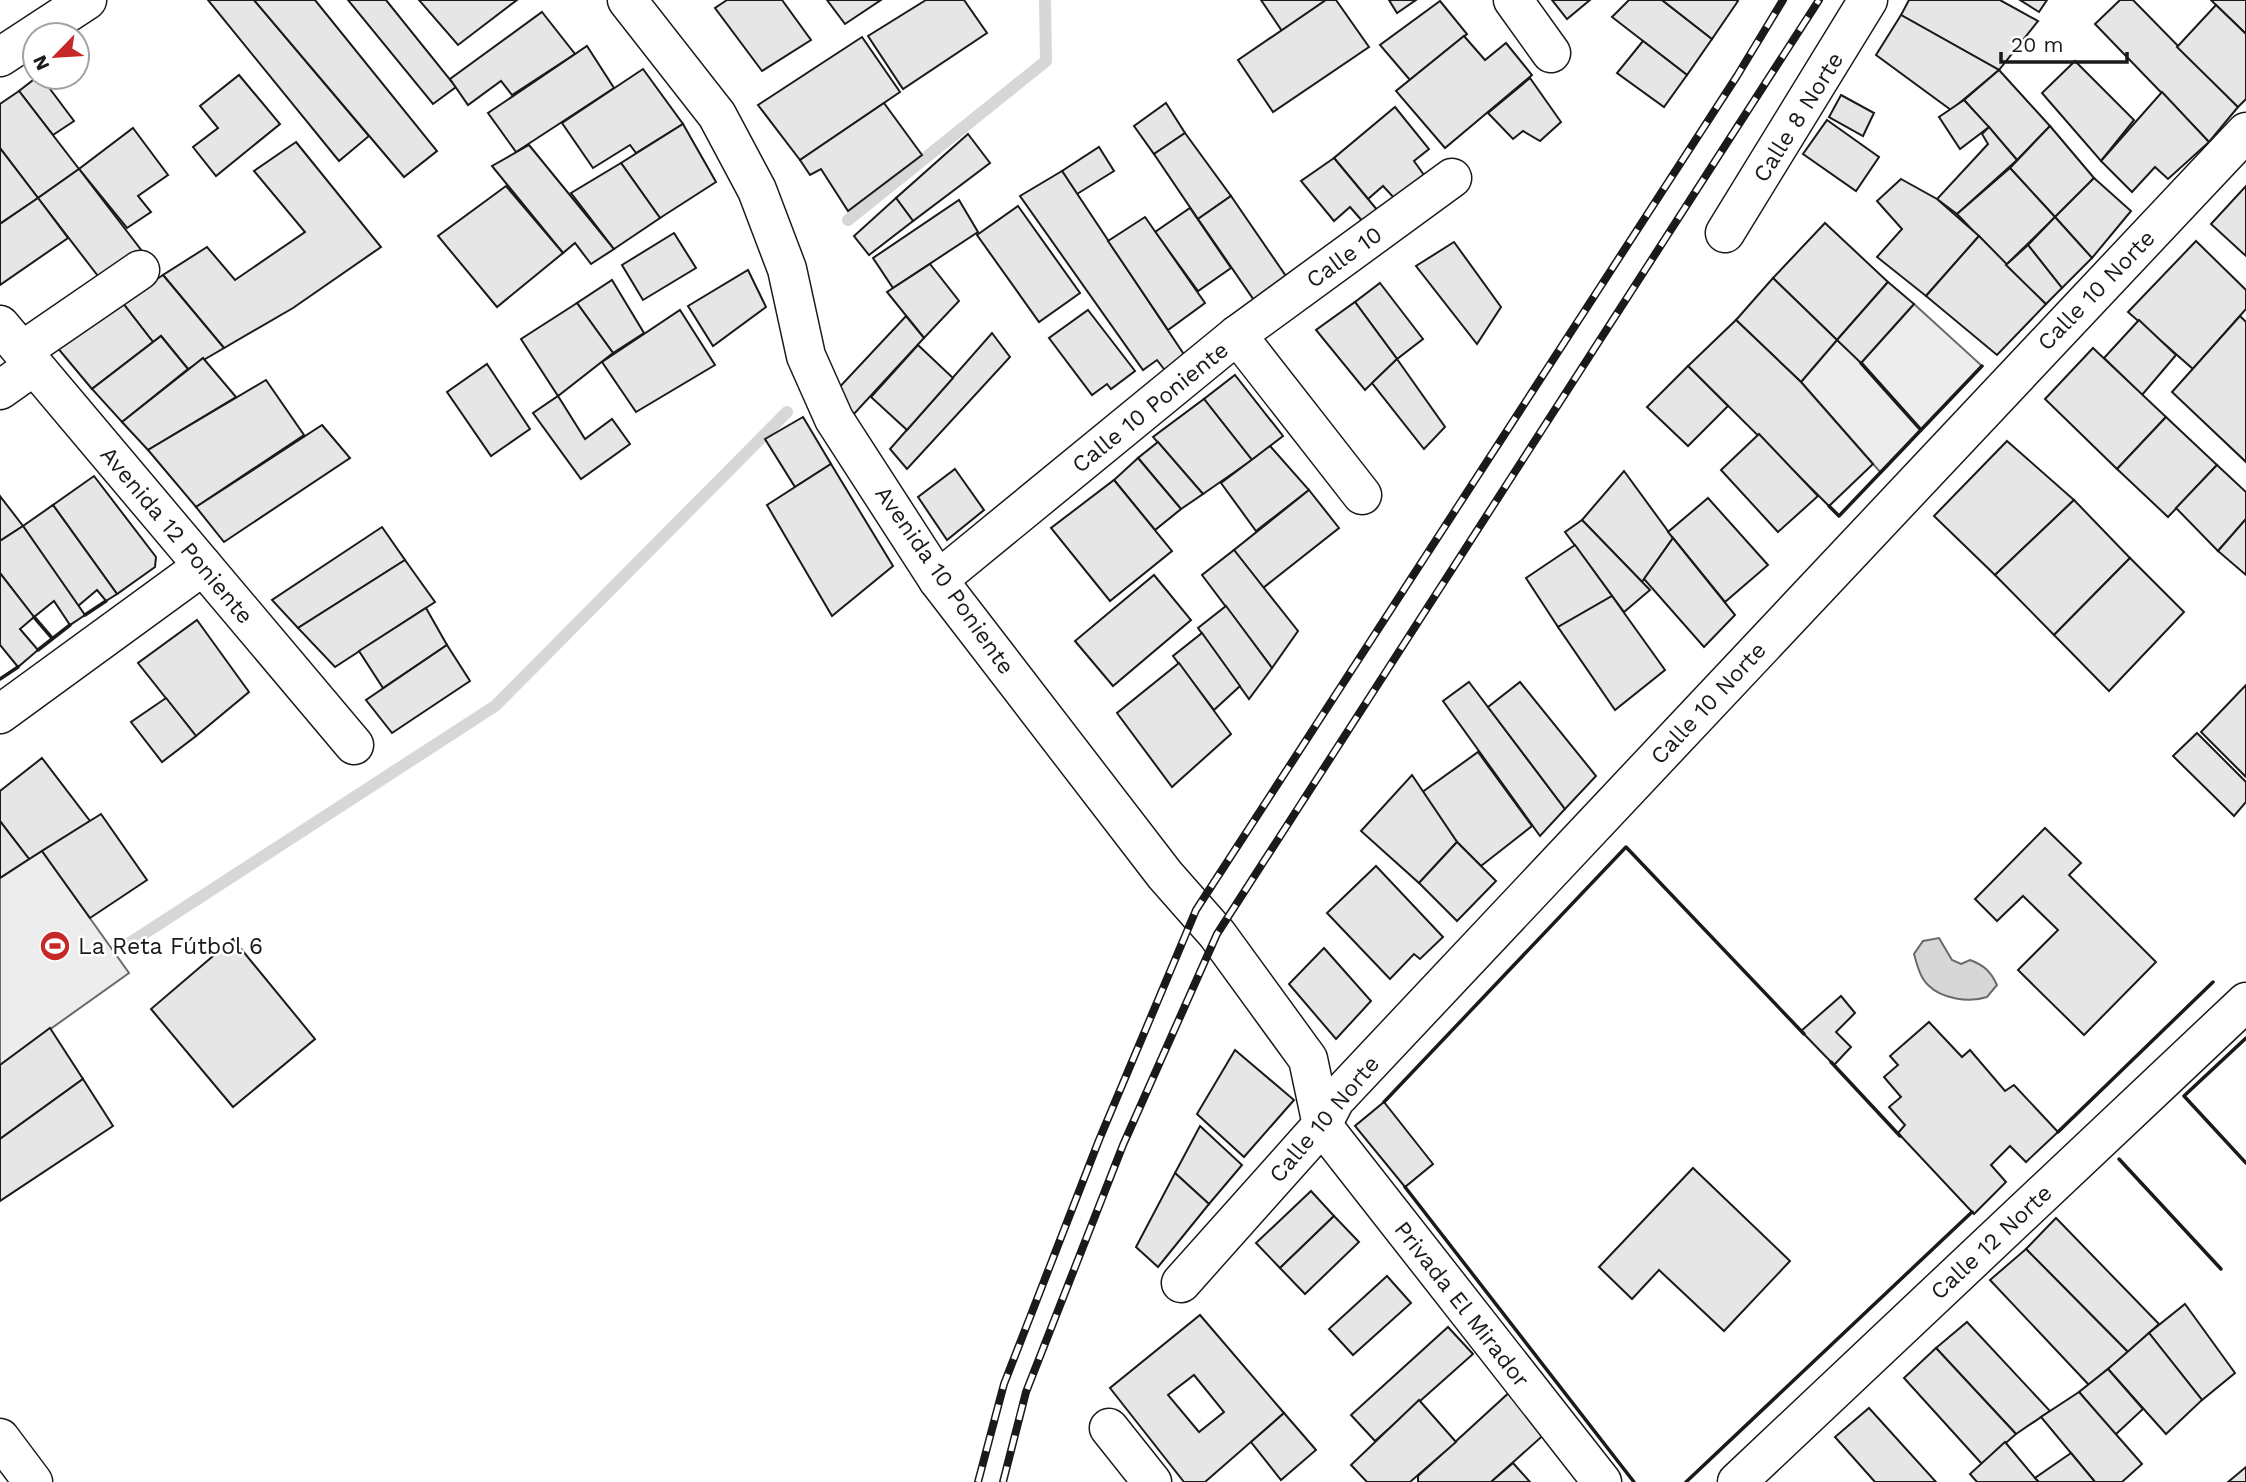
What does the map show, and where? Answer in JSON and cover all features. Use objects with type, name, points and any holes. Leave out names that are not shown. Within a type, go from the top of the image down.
[{"type":"street","points":[[0,57],[88,0]]},
{"type":"street","name":"Avenida 10 Poniente","points":[[627,0],[723,126],[757,190],[787,269],[806,356],[834,419],[938,580],[1165,875],[1217,934],[1308,1059],[1322,1125]]},
{"type":"street","points":[[1513,0],[1551,53]]},
{"type":"street","name":"Calle 8 Norte","points":[[1725,233],[1868,0]]},
{"type":"street","name":"Calle 10 Norte","points":[[1181,1283],[1322,1125],[1335,1100],[2246,132]]},
{"type":"street","name":"Calle 10","points":[[1237,335],[1451,178]]},
{"type":"street","points":[[0,390],[19,347],[139,270]]},
{"type":"street","name":"Calle 10 Poniente","points":[[938,580],[1237,335],[1362,495]]},
{"type":"street","name":"Avenida 12 Poniente","points":[[19,347],[354,745]]},
{"type":"street","points":[[0,714],[203,566]]},
{"type":"street","name":"Calle 12 Norte","points":[[1737,1482],[2246,1002]]},
{"type":"street","name":"Privada El Mirador","points":[[1322,1125],[1602,1482]]},
{"type":"street","points":[[1109,1428],[1152,1482]]},
{"type":"street","points":[[0,1438],[33,1482]]},
{"type":"shaded area","points":[[1914,304],[1982,366],[1881,473],[1801,382],[1837,340],[1862,362]]},
{"type":"shaded area","name":"La Reta Fútbol 6","points":[[42,851],[129,973],[0,1065],[0,878]]},
{"type":"shaded area","points":[[1939,938],[1952,960],[1961,964],[1970,960],[1990,973],[1997,985],[1987,997],[1972,1000],[1956,998],[1941,994],[1925,982],[1914,954],[1923,941]]},
{"type":"building","points":[[208,0],[254,0],[369,136],[339,161]]},
{"type":"building","points":[[254,0],[315,0],[437,151],[404,177]]},
{"type":"building","points":[[348,0],[386,0],[456,87],[433,104]]},
{"type":"building","points":[[419,0],[517,0],[458,45]]},
{"type":"building","points":[[727,0],[782,0],[811,40],[762,71],[715,8]]},
{"type":"building","points":[[827,0],[881,0],[845,24]]},
{"type":"building","points":[[926,0],[964,0],[987,33],[903,89],[868,36]]},
{"type":"building","points":[[1261,0],[1326,0],[1282,31]]},
{"type":"building","points":[[1326,0],[1336,0],[1369,47],[1273,112],[1238,60]]},
{"type":"building","points":[[1389,0],[1416,0],[1397,13]]},
{"type":"building","points":[[1552,0],[1590,0],[1567,19]]},
{"type":"building","points":[[1629,0],[1662,0],[1712,39],[1687,75],[1612,17]]},
{"type":"building","points":[[1662,0],[1736,0],[1738,1],[1712,39]]},
{"type":"building","points":[[1909,0],[2000,0],[2038,21],[1999,70],[1901,15]]},
{"type":"building","points":[[2020,0],[2047,0],[2039,12]]},
{"type":"building","points":[[2120,0],[2133,0],[2238,107],[2209,142],[2095,24]]},
{"type":"building","points":[[2211,0],[2246,0],[2246,34],[2216,5]]},
{"type":"building","points":[[1440,1],[1467,34],[1410,80],[1380,45]]},
{"type":"building","points":[[2216,5],[2246,34],[2246,99],[2238,107],[2177,47]]},
{"type":"building","points":[[542,12],[575,54],[512,95],[501,81],[468,105],[450,79]]},
{"type":"building","points":[[1901,15],[1999,70],[1951,110],[1876,55]]},
{"type":"building","points":[[1464,36],[1485,60],[1506,43],[1532,75],[1445,148],[1396,91]]},
{"type":"building","points":[[862,37],[900,92],[800,160],[758,105]]},
{"type":"building","points":[[1643,41],[1687,75],[1664,107],[1617,73]]},
{"type":"building","points":[[587,46],[614,88],[516,152],[488,113]]},
{"type":"building","points":[[2075,61],[2134,120],[2101,161],[2042,93]]},
{"type":"building","points":[[643,69],[683,124],[636,153],[630,145],[593,168],[562,123]]},
{"type":"building","points":[[1999,70],[2050,126],[2017,160],[1964,100]]},
{"type":"building","points":[[239,75],[280,124],[216,176],[193,147],[218,128],[200,106]]},
{"type":"building","points":[[1530,78],[1561,122],[1540,141],[1523,131],[1513,139],[1488,113]]},
{"type":"building","points":[[19,91],[52,91],[74,121],[53,135]]},
{"type":"building","points":[[19,91],[79,169],[38,198],[0,148],[0,104]]},
{"type":"building","points":[[2162,92],[2209,142],[2168,179],[2155,167],[2132,192],[2101,161]]},
{"type":"building","points":[[1841,95],[1874,113],[1863,136],[1829,117]]},
{"type":"building","points":[[1964,100],[1989,127],[1960,149],[1939,117]]},
{"type":"building","points":[[884,103],[922,155],[848,211],[821,169],[810,175],[800,160]]},
{"type":"building","points":[[1166,103],[1185,133],[1154,154],[1134,126]]},
{"type":"building","points":[[1395,107],[1429,149],[1414,161],[1424,175],[1395,199],[1383,186],[1368,199],[1334,158]]},
{"type":"building","points":[[1827,120],[1879,157],[1856,191],[1803,154]]},
{"type":"building","points":[[683,124],[716,182],[660,218],[621,163]]},
{"type":"building","points":[[2050,126],[2094,178],[2055,217],[2010,168]]},
{"type":"building","points":[[1989,127],[2017,160],[1957,214],[1937,199],[1988,144],[1982,134]]},
{"type":"building","points":[[133,128],[168,175],[138,196],[151,212],[127,228],[79,169]]},
{"type":"building","points":[[1185,133],[1231,196],[1198,219],[1154,154]]},
{"type":"building","points":[[968,134],[990,163],[913,221],[896,198]]},
{"type":"building","points":[[296,142],[381,247],[293,308],[224,348],[163,275],[207,247],[235,280],[305,232],[254,171]]},
{"type":"building","points":[[529,145],[614,249],[591,264],[575,243],[563,253],[492,166]]},
{"type":"building","points":[[1099,147],[1114,171],[1077,194],[1062,171]]},
{"type":"building","points":[[0,148],[38,198],[1,223],[0,222]]},
{"type":"building","points":[[1334,158],[1378,211],[1364,223],[1350,207],[1334,221],[1301,181]]},
{"type":"building","points":[[621,163],[660,218],[614,249],[571,193]]},
{"type":"building","points":[[2010,168],[2055,217],[2006,265],[1957,214]]},
{"type":"building","points":[[79,169],[142,251],[101,280],[38,198]]},
{"type":"building","points":[[1062,171],[1187,359],[1167,373],[1157,360],[1143,370],[1020,196]]},
{"type":"building","points":[[2094,178],[2131,211],[2092,258],[2055,217]]},
{"type":"building","points":[[1901,179],[1937,199],[1979,236],[1926,296],[1877,257],[1902,229],[1877,201]]},
{"type":"building","points":[[506,186],[563,253],[497,307],[438,236]]},
{"type":"building","points":[[2246,186],[2246,256],[2211,224]]},
{"type":"building","points":[[1231,196],[1288,279],[1256,303],[1198,219]]},
{"type":"building","points":[[38,198],[68,238],[0,285],[0,224]]},
{"type":"building","points":[[896,198],[913,221],[869,255],[854,236]]},
{"type":"building","points":[[959,200],[978,232],[893,288],[873,258]]},
{"type":"building","points":[[1018,206],[1080,293],[1039,322],[977,235]]},
{"type":"building","points":[[1190,208],[1231,268],[1198,291],[1155,232]]},
{"type":"building","points":[[1145,217],[1205,303],[1168,330],[1108,241]]},
{"type":"building","points":[[2055,217],[2092,258],[2062,288],[2028,245]]},
{"type":"building","points":[[1825,223],[1888,282],[1837,340],[1773,278]]},
{"type":"building","points":[[674,233],[696,268],[643,300],[622,265]]},
{"type":"building","points":[[1979,236],[2046,304],[1997,355],[1926,296]]},
{"type":"building","points":[[2196,241],[2246,290],[2246,309],[2193,369],[2128,312]]},
{"type":"building","points":[[1454,242],[1501,307],[1477,344],[1416,266]]},
{"type":"building","points":[[2028,245],[2062,288],[2046,304],[2006,265]]},
{"type":"building","points":[[930,264],[959,301],[924,338],[887,292]]},
{"type":"building","points":[[748,270],[766,307],[713,346],[688,306]]},
{"type":"building","points":[[163,275],[224,348],[188,369],[161,336],[153,342],[122,302]]},
{"type":"building","points":[[1773,278],[1837,340],[1801,382],[1736,320]]},
{"type":"building","points":[[612,280],[644,333],[613,353],[577,303]]},
{"type":"building","points":[[1888,282],[1914,304],[1861,363],[1837,340]]},
{"type":"building","points":[[1380,283],[1423,339],[1397,359],[1355,302]]},
{"type":"building","points":[[122,302],[153,342],[92,389],[56,346]]},
{"type":"building","points":[[1355,302],[1397,359],[1365,390],[1316,330]]},
{"type":"building","points":[[577,303],[613,353],[558,396],[521,339]]},
{"type":"building","points":[[680,310],[715,365],[636,412],[602,362]]},
{"type":"building","points":[[1088,310],[1135,371],[1111,389],[1107,384],[1092,395],[1049,338]]},
{"type":"building","points":[[906,316],[924,338],[853,415],[834,393]]},
{"type":"building","points":[[2240,316],[2246,322],[2246,462],[2172,392]]},
{"type":"building","points":[[1736,320],[1801,382],[1873,464],[1829,506],[1688,366]]},
{"type":"building","points":[[2139,320],[2176,355],[2142,395],[2104,358]]},
{"type":"building","points":[[992,333],[1010,357],[907,469],[890,449]]},
{"type":"building","points":[[161,336],[188,369],[122,422],[92,389]]},
{"type":"building","points":[[918,345],[953,378],[907,430],[871,397]]},
{"type":"building","points":[[2093,348],[2166,417],[2117,469],[2045,399]]},
{"type":"building","points":[[203,358],[236,397],[148,450],[122,422]]},
{"type":"building","points":[[1397,359],[1445,427],[1424,449],[1372,383]]},
{"type":"building","points":[[487,364],[530,429],[491,456],[447,392]]},
{"type":"building","points":[[1688,366],[1728,406],[1688,446],[1647,407]]},
{"type":"building","points":[[1235,375],[1283,436],[1252,460],[1204,399]]},
{"type":"building","points":[[266,380],[304,435],[196,507],[148,450]]},
{"type":"building","points":[[558,396],[585,439],[612,419],[630,444],[581,479],[533,413]]},
{"type":"building","points":[[1204,399],[1252,460],[1203,494],[1153,437]]},
{"type":"building","points":[[803,417],[831,464],[795,487],[765,439]]},
{"type":"building","points":[[2166,417],[2217,465],[2168,517],[2117,469]]},
{"type":"building","points":[[322,425],[350,458],[224,542],[196,507]]},
{"type":"building","points":[[1759,434],[1818,496],[1778,532],[1721,470]]},
{"type":"building","points":[[2007,441],[2074,500],[1995,575],[1934,516]]},
{"type":"building","points":[[1158,442],[1203,494],[1181,509],[1138,458]]},
{"type":"building","points":[[1270,446],[1309,490],[1256,531],[1221,483]]},
{"type":"building","points":[[1138,458],[1181,509],[1155,530],[1114,480]]},
{"type":"building","points":[[831,464],[893,566],[832,616],[767,505]]},
{"type":"building","points":[[2217,465],[2246,492],[2246,519],[2218,551],[2176,508]]},
{"type":"building","points":[[955,469],[984,510],[947,540],[918,497]]},
{"type":"building","points":[[1624,471],[1673,538],[1642,582],[1582,520]]},
{"type":"building","points":[[94,476],[156,557],[155,567],[117,594],[53,505]]},
{"type":"building","points":[[1114,480],[1172,551],[1110,601],[1051,528]]},
{"type":"building","points":[[1309,490],[1339,528],[1263,588],[1234,550]]},
{"type":"building","points":[[0,496],[23,526],[0,541]]},
{"type":"building","points":[[1708,498],[1768,565],[1725,602],[1668,532]]},
{"type":"building","points":[[2074,500],[2130,558],[2054,635],[1995,575]]},
{"type":"building","points":[[53,505],[117,594],[106,601],[97,590],[78,606],[23,526]]},
{"type":"building","points":[[2246,519],[2246,575],[2218,551]]},
{"type":"building","points":[[1582,520],[1650,590],[1624,612],[1565,532]]},
{"type":"building","points":[[23,526],[85,615],[70,625],[54,601],[34,617],[0,573],[0,541]]},
{"type":"building","points":[[382,527],[405,560],[298,628],[272,600]]},
{"type":"building","points":[[1673,538],[1735,615],[1704,647],[1644,579]]},
{"type":"building","points":[[1575,545],[1612,596],[1558,627],[1526,578]]},
{"type":"building","points":[[1234,550],[1298,631],[1272,668],[1202,575]]},
{"type":"building","points":[[2130,558],[2184,612],[2109,691],[2054,635]]},
{"type":"building","points":[[405,560],[435,602],[335,667],[298,628]]},
{"type":"building","points":[[0,573],[34,617],[20,629],[38,650],[18,667],[0,645]]},
{"type":"building","points":[[1154,575],[1191,620],[1113,686],[1075,641]]},
{"type":"building","points":[[1612,596],[1665,670],[1615,710],[1558,627]]},
{"type":"building","points":[[1226,606],[1272,668],[1249,699],[1198,628]]},
{"type":"building","points":[[426,608],[447,645],[383,688],[359,651]]},
{"type":"building","points":[[197,620],[249,692],[196,736],[138,663]]},
{"type":"building","points":[[1202,633],[1240,686],[1214,710],[1173,656]]},
{"type":"building","points":[[447,645],[470,681],[392,733],[366,700]]},
{"type":"building","points":[[1179,663],[1231,734],[1172,787],[1117,713]]},
{"type":"building","points":[[1469,682],[1565,809],[1540,836],[1443,701]]},
{"type":"building","points":[[1520,682],[1596,776],[1565,809],[1488,707]]},
{"type":"building","points":[[2246,685],[2246,777],[2201,732]]},
{"type":"building","points":[[166,698],[196,736],[162,762],[131,722]]},
{"type":"building","points":[[2197,733],[2246,782],[2246,802],[2234,816],[2173,756]]},
{"type":"building","points":[[1478,752],[1532,826],[1481,866],[1457,842],[1421,793]]},
{"type":"building","points":[[42,758],[90,821],[29,859],[0,821],[0,791]]},
{"type":"building","points":[[1412,775],[1457,842],[1419,883],[1361,831]]},
{"type":"building","points":[[101,814],[147,880],[90,918],[42,851]]},
{"type":"building","points":[[0,821],[29,859],[0,878]]},
{"type":"building","points":[[2045,828],[2081,863],[2069,875],[2156,962],[2084,1035],[2018,970],[2058,930],[2023,896],[1997,921],[1975,899]]},
{"type":"building","points":[[1457,842],[1496,881],[1457,921],[1419,883]]},
{"type":"building","points":[[1376,866],[1443,937],[1420,959],[1414,954],[1390,979],[1327,913]]},
{"type":"building","points":[[233,939],[315,1039],[233,1107],[151,1009]]},
{"type":"building","points":[[1324,948],[1371,1001],[1336,1039],[1289,984]]},
{"type":"building","points":[[1841,996],[1855,1013],[1836,1032],[1851,1047],[1834,1065],[1801,1031]]},
{"type":"building","points":[[1929,1022],[1962,1057],[1970,1050],[2005,1091],[2014,1085],[2058,1132],[2026,1162],[2010,1146],[1991,1165],[2006,1182],[1974,1214],[1898,1133],[1905,1125],[1889,1107],[1901,1097],[1884,1077],[1898,1065],[1890,1056]]},
{"type":"building","points":[[50,1028],[83,1079],[0,1139],[0,1065]]},
{"type":"building","points":[[1235,1050],[1294,1100],[1244,1157],[1197,1114]]},
{"type":"building","points":[[83,1079],[113,1126],[0,1201],[0,1139]]},
{"type":"building","points":[[1384,1102],[1433,1164],[1405,1187],[1355,1126]]},
{"type":"building","points":[[1200,1126],[1242,1165],[1209,1204],[1175,1173]]},
{"type":"building","points":[[1693,1168],[1790,1261],[1724,1331],[1659,1270],[1632,1299],[1599,1267]]},
{"type":"building","points":[[1175,1173],[1209,1204],[1158,1267],[1136,1247]]},
{"type":"building","points":[[1311,1191],[1334,1216],[1280,1268],[1256,1243]]},
{"type":"building","points":[[1334,1216],[1359,1242],[1305,1294],[1280,1268]]},
{"type":"building","points":[[2056,1218],[2159,1324],[2128,1352],[2026,1249]]},
{"type":"building","points":[[2026,1249],[2128,1352],[2089,1385],[1990,1280]]},
{"type":"building","points":[[1387,1276],[1411,1303],[1353,1355],[1329,1329]]},
{"type":"building","points":[[2185,1304],[2235,1373],[2202,1400],[2149,1333]]},
{"type":"building","points":[[1200,1315],[1284,1413],[1205,1482],[1184,1482],[1110,1388]],"holes":[[[1194,1375],[1224,1412],[1199,1432],[1168,1395]]]},
{"type":"building","points":[[1967,1322],[2050,1411],[2016,1434],[1936,1348]]},
{"type":"building","points":[[1448,1327],[1473,1354],[1375,1441],[1351,1415]]},
{"type":"building","points":[[2149,1333],[2202,1400],[2166,1434],[2108,1369]]},
{"type":"building","points":[[1936,1348],[2016,1434],[1982,1464],[1904,1378]]},
{"type":"building","points":[[2108,1369],[2143,1409],[2115,1435],[2079,1392]]},
{"type":"building","points":[[1513,1389],[1548,1431],[1491,1482],[1418,1482],[1418,1476]]},
{"type":"building","points":[[2079,1392],[2142,1464],[2122,1482],[2095,1482],[2041,1417]]},
{"type":"building","points":[[1419,1400],[1456,1442],[1410,1482],[1367,1482],[1351,1465]]},
{"type":"building","points":[[1869,1408],[1936,1482],[1875,1482],[1835,1437]]},
{"type":"building","points":[[1284,1413],[1316,1450],[1281,1480],[1251,1442]]},
{"type":"building","points":[[2005,1442],[2039,1482],[1977,1482],[1970,1474]]},
{"type":"building","points":[[2071,1453],[2095,1482],[2039,1482],[2035,1478]]},
{"type":"building","points":[[1513,1463],[1530,1482],[1491,1482]]},
{"type":"building","points":[[2246,1467],[2246,1482],[2228,1482]]},
{"type":"waterway","points":[[848,220],[1046,61],[1045,0]]},
{"type":"waterway","points":[[125,946],[495,706],[787,412]]},
{"type":"railway","points":[[978,1482],[1004,1384],[1099,1140],[1196,910],[1737,76],[1783,0]]},
{"type":"railway","points":[[1003,1482],[1026,1392],[1123,1145],[1217,934],[1819,0]]},
{"type":"wall","points":[[1861,363],[1921,430]]},
{"type":"wall","points":[[1829,506],[1839,516],[1982,366]]},
{"type":"wall","points":[[85,615],[106,601]]},
{"type":"wall","points":[[34,617],[52,638]]},
{"type":"wall","points":[[38,650],[70,625]]},
{"type":"wall","points":[[0,679],[18,667]]},
{"type":"wall","points":[[1384,1102],[1626,847],[1804,1034]]},
{"type":"wall","points":[[2058,1132],[2213,982]]},
{"type":"wall","points":[[2246,1038],[2184,1096],[2246,1163]]},
{"type":"wall","points":[[1831,1062],[1900,1136]]},
{"type":"wall","points":[[2119,1159],[2221,1269]]},
{"type":"wall","points":[[1405,1187],[1634,1482]]},
{"type":"wall","points":[[1686,1482],[1972,1212]]},
{"type":"place","name":"La Reta Fútbol 6","points":[[55,946]]}]
